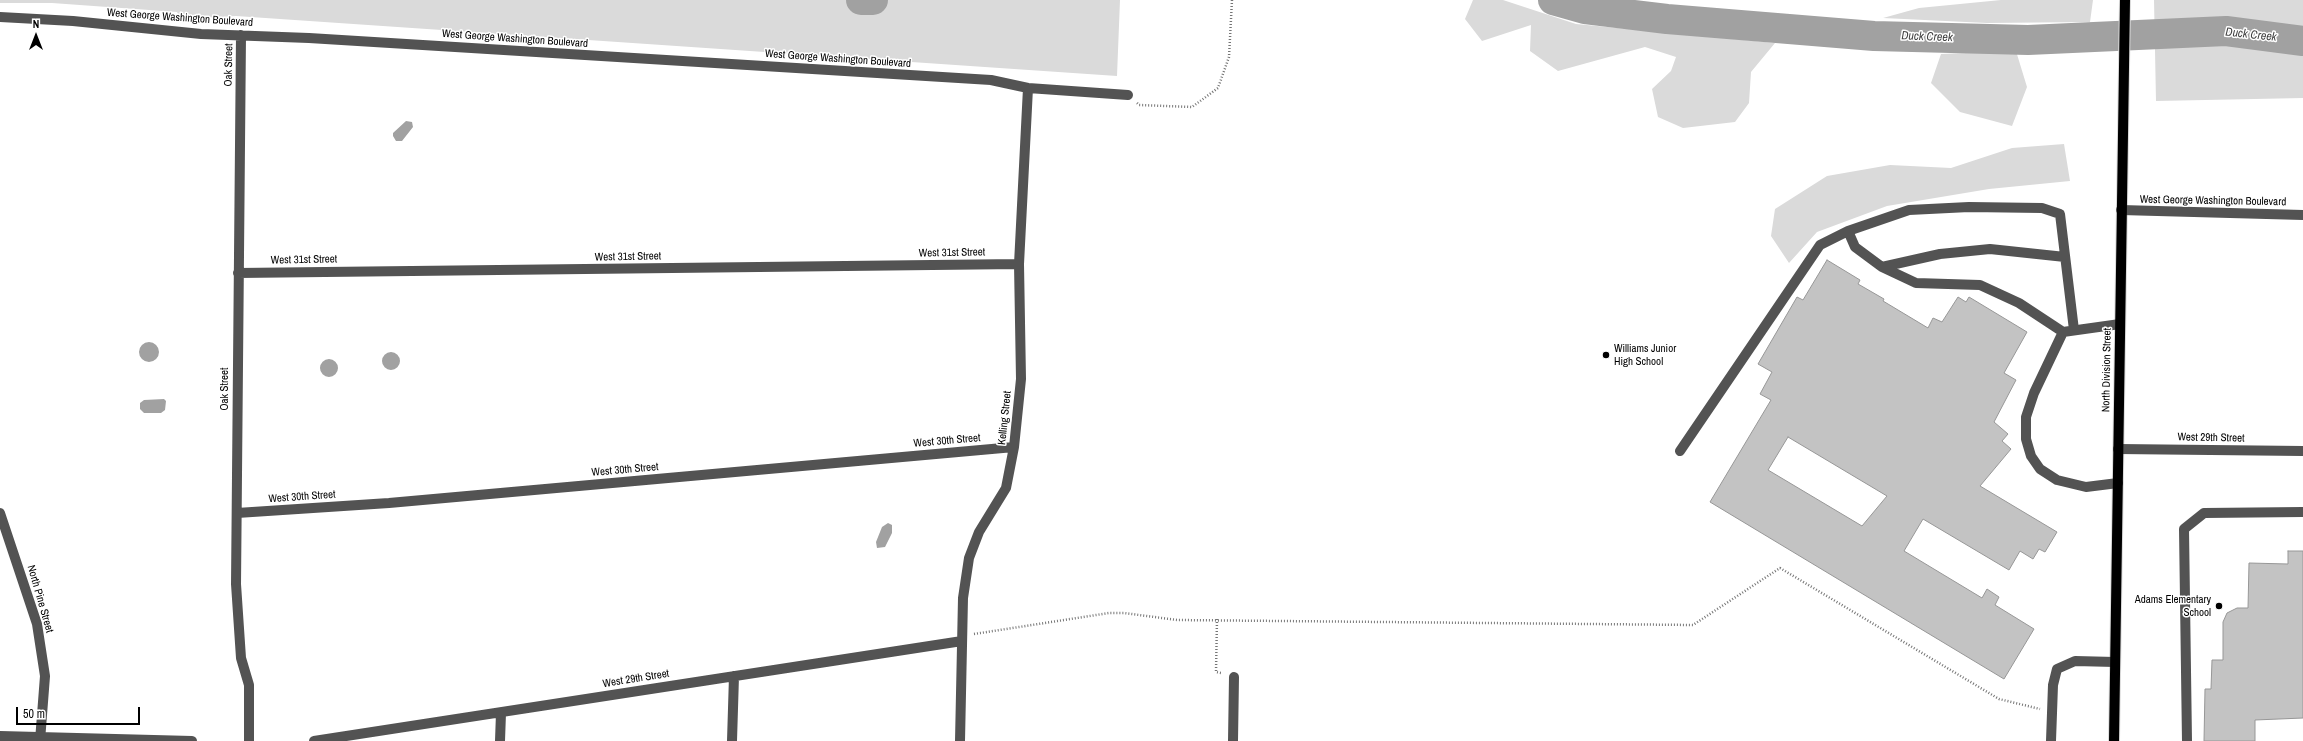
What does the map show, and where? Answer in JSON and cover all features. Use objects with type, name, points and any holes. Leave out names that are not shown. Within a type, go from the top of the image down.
[{"type":"main road","name":"North Division Street","points":[[2114,741],[2125,0]]},
{"type":"street","name":"West George Washington Boulevard","points":[[0,18],[73,21],[201,34],[241,35],[991,80],[1028,88],[1128,95]]},
{"type":"street","name":"Oak Street","points":[[241,35],[236,584],[241,658],[250,685],[249,741]]},
{"type":"street","name":"Kelling Street","points":[[960,741],[963,598],[969,558],[979,532],[1006,488],[1014,447],[1021,379],[1019,264],[1028,88]]},
{"type":"street","points":[[1680,450],[1820,245],[1848,232],[1909,210],[1969,207],[2042,208],[2060,214],[2074,330]]},
{"type":"street","name":"West George Washington Boulevard","points":[[2121,210],[2303,215]]},
{"type":"street","points":[[1848,232],[1855,247],[1882,267],[1916,283],[1980,285],[2019,303],[2063,332],[2120,324]]},
{"type":"street","points":[[1882,267],[1940,254],[1990,249],[2065,257]]},
{"type":"street","name":"West 31st Street","points":[[238,273],[1019,264]]},
{"type":"street","points":[[2063,332],[2034,393],[2026,418],[2026,439],[2031,456],[2040,469],[2057,480],[2086,487],[2118,483]]},
{"type":"street","name":"West 30th Street","points":[[237,513],[389,503],[1014,447]]},
{"type":"street","name":"West 29th Street","points":[[2118,449],[2303,451]]},
{"type":"street","points":[[2187,741],[2184,529],[2204,513],[2303,512]]},
{"type":"street","name":"North Pine Street","points":[[0,513],[37,624],[45,676],[40,739]]},
{"type":"street","name":"West 29th Street","points":[[314,741],[962,641]]},
{"type":"street","points":[[2051,741],[2053,685],[2057,669],[2074,661],[2116,662]]},
{"type":"street","points":[[732,741],[734,676]]},
{"type":"street","points":[[1233,741],[1234,677]]},
{"type":"street","points":[[500,741],[501,713]]},
{"type":"street","points":[[0,736],[40,739],[192,741]]},
{"type":"path","points":[[1128,95],[1140,105],[1192,107],[1218,88],[1229,57],[1232,0]]},
{"type":"path","points":[[962,641],[975,633],[1109,613],[1124,613],[1177,620],[1217,619],[1693,625],[1780,568],[1999,699],[2052,712]]},
{"type":"path","points":[[1217,619],[1216,672],[1234,677]]},
{"type":"shaded area","points":[[0,0],[1120,0],[1117,76],[236,16],[181,19],[177,12],[52,3],[0,3]]},
{"type":"shaded area","points":[[1473,0],[1503,0],[1576,24],[1775,43],[1751,72],[1749,103],[1735,122],[1683,128],[1658,117],[1652,89],[1671,71],[1676,57],[1645,47],[1558,71],[1530,51],[1531,25],[1482,41],[1465,19]]},
{"type":"shaded area","points":[[2001,0],[2093,0],[2090,22],[1987,23],[1883,18],[1919,8]]},
{"type":"shaded area","points":[[2154,0],[2303,0],[2303,98],[2156,101]]},
{"type":"shaded area","points":[[2016,51],[2027,87],[2012,126],[1960,112],[1931,83],[1941,54]]},
{"type":"shaded area","points":[[406,121],[412,122],[413,127],[402,141],[396,141],[393,133]]},
{"type":"shaded area","points":[[2064,144],[2070,181],[1989,189],[1887,206],[1817,232],[1789,263],[1771,236],[1775,209],[1827,176],[1890,165],[1951,168],[2012,148]]},
{"type":"shaded area","points":[[149,342],[156,345],[159,352],[156,359],[149,362],[142,359],[139,352],[142,345]]},
{"type":"shaded area","points":[[387,352],[395,352],[400,357],[398,368],[395,370],[387,370],[382,365],[382,357]]},
{"type":"shaded area","points":[[329,359],[335,362],[338,368],[335,374],[329,377],[323,374],[320,368],[323,362]]},
{"type":"shaded area","points":[[164,399],[166,401],[165,410],[161,413],[144,413],[140,409],[140,403],[144,400]]},
{"type":"shaded area","points":[[888,523],[892,525],[892,533],[885,547],[877,548],[876,542],[882,527]]},
{"type":"building","points":[[1827,260],[1860,280],[1858,284],[1884,299],[1883,301],[1928,328],[1933,318],[1942,322],[1958,297],[1966,302],[1969,297],[2027,332],[2004,373],[2016,380],[1994,422],[2008,434],[2002,441],[2011,449],[1980,486],[2057,532],[2045,552],[2039,549],[2033,559],[2020,551],[2009,570],[1923,519],[1904,551],[1982,598],[1987,589],[1999,597],[1995,605],[2034,629],[2004,679],[1710,502],[1771,400],[1760,394],[1772,372],[1758,364],[1797,297],[1803,300]],"holes":[[[1788,437],[1887,496],[1862,526],[1768,470]]]},
{"type":"building","points":[[2288,551],[2303,551],[2303,718],[2255,720],[2255,741],[2204,741],[2205,689],[2211,689],[2212,660],[2223,660],[2223,622],[2227,613],[2237,608],[2248,608],[2249,563],[2288,564]]},
{"type":"waterway","name":"Duck Creek","points":[[861,0],[873,0]]},
{"type":"waterway","name":"Duck Creek","points":[[1553,0],[1585,9],[1667,19],[1874,36],[2028,40],[2226,31],[2303,41]]},
{"type":"place","name":"Williams Junior High School","points":[[1606,355]]},
{"type":"place","name":"Adams Elementary School","points":[[2219,606]]}]
